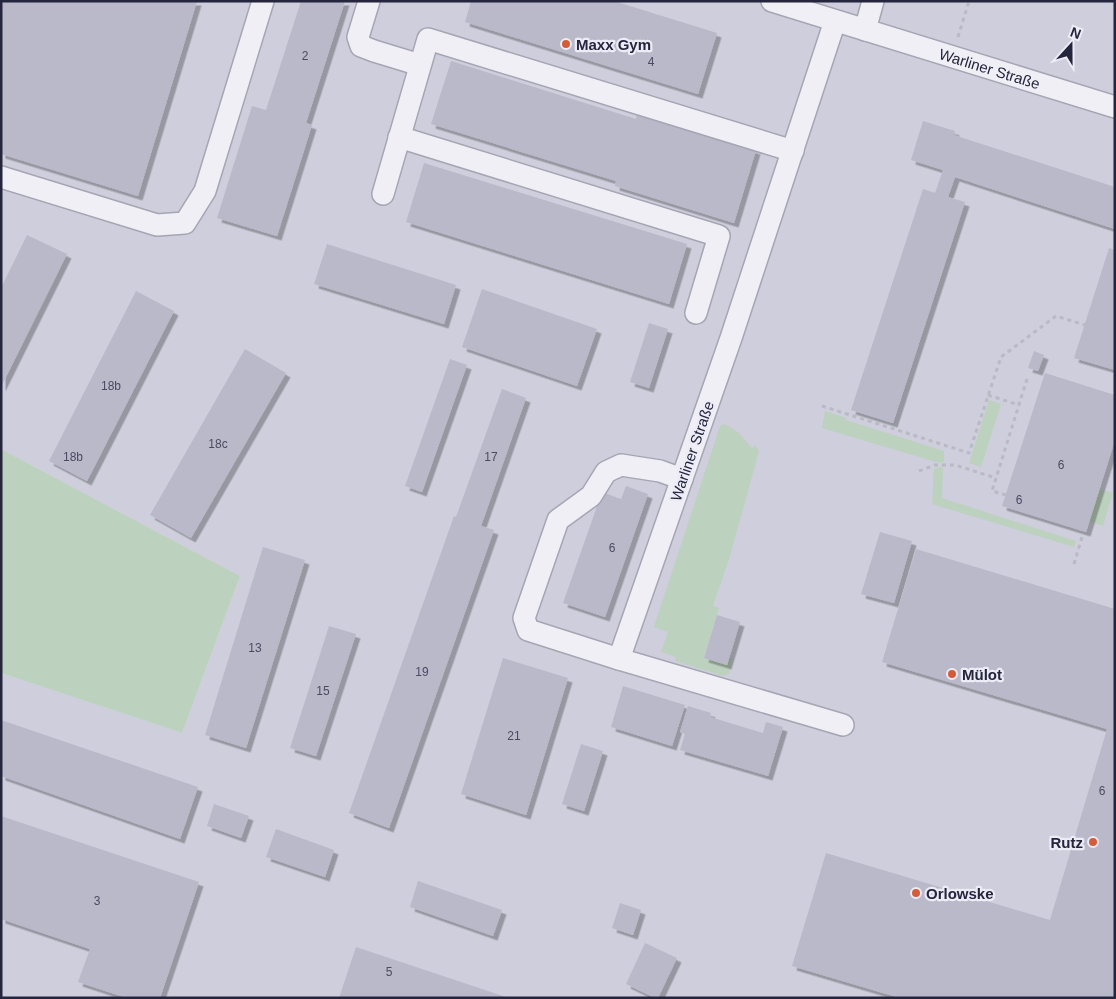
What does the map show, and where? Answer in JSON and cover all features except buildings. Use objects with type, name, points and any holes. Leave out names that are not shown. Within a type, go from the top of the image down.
[{"type":"street","points":[[1,177],[157,225],[185,223],[205,191],[263,1]]},
{"type":"street","points":[[369,1],[358,37],[361,46],[420,65]]},
{"type":"street","name":"Warliner Straße","points":[[772,1],[1115,107]]},
{"type":"street","points":[[865,30],[873,1]]},
{"type":"street","name":"Warliner Straße","points":[[619,659],[734,329],[835,21]]},
{"type":"street","points":[[383,194],[428,39],[793,151]]},
{"type":"street","points":[[399,137],[719,236],[696,313]]},
{"type":"street","points":[[682,479],[660,471],[622,465],[606,472],[591,496],[558,520],[524,618],[528,630],[843,725]]},
{"type":"path","points":[[960,31],[969,1]]},
{"type":"path","points":[[822,406],[969,453],[1000,357],[1056,316],[1085,325]]},
{"type":"path","points":[[1006,495],[992,491],[1027,379]]},
{"type":"path","points":[[988,395],[1019,405]]},
{"type":"path","points":[[919,471],[935,465],[955,465],[996,478]]},
{"type":"path","points":[[1074,564],[1082,537]]},
{"type":"shaded area","points":[[1,1],[1115,1],[1115,998],[1,998],[1,673],[182,733],[240,576],[1,449]]},
{"type":"green space","points":[[989,400],[1001,404],[981,467],[969,463]]},
{"type":"green space","points":[[825,411],[846,418],[846,420],[944,451],[944,461],[942,463],[936,462],[822,428]]},
{"type":"green space","points":[[725,424],[739,433],[752,448],[755,445],[759,451],[730,556],[713,606],[719,608],[704,657],[727,664],[729,657],[733,658],[729,674],[723,676],[675,661],[676,657],[661,652],[668,632],[654,627],[720,426]]},
{"type":"green space","points":[[1,449],[240,576],[182,733],[1,673]]},
{"type":"green space","points":[[943,468],[942,498],[1076,541],[1074,547],[932,504],[934,469]]},
{"type":"green space","points":[[1099,489],[1113,493],[1103,526],[1089,521]]},
{"type":"place","name":"Maxx Gym","points":[[566,44]]},
{"type":"place","name":"Mülot","points":[[952,674]]},
{"type":"place","name":"Rutz","points":[[1093,842]]},
{"type":"place","name":"Orlowske","points":[[916,893]]}]
